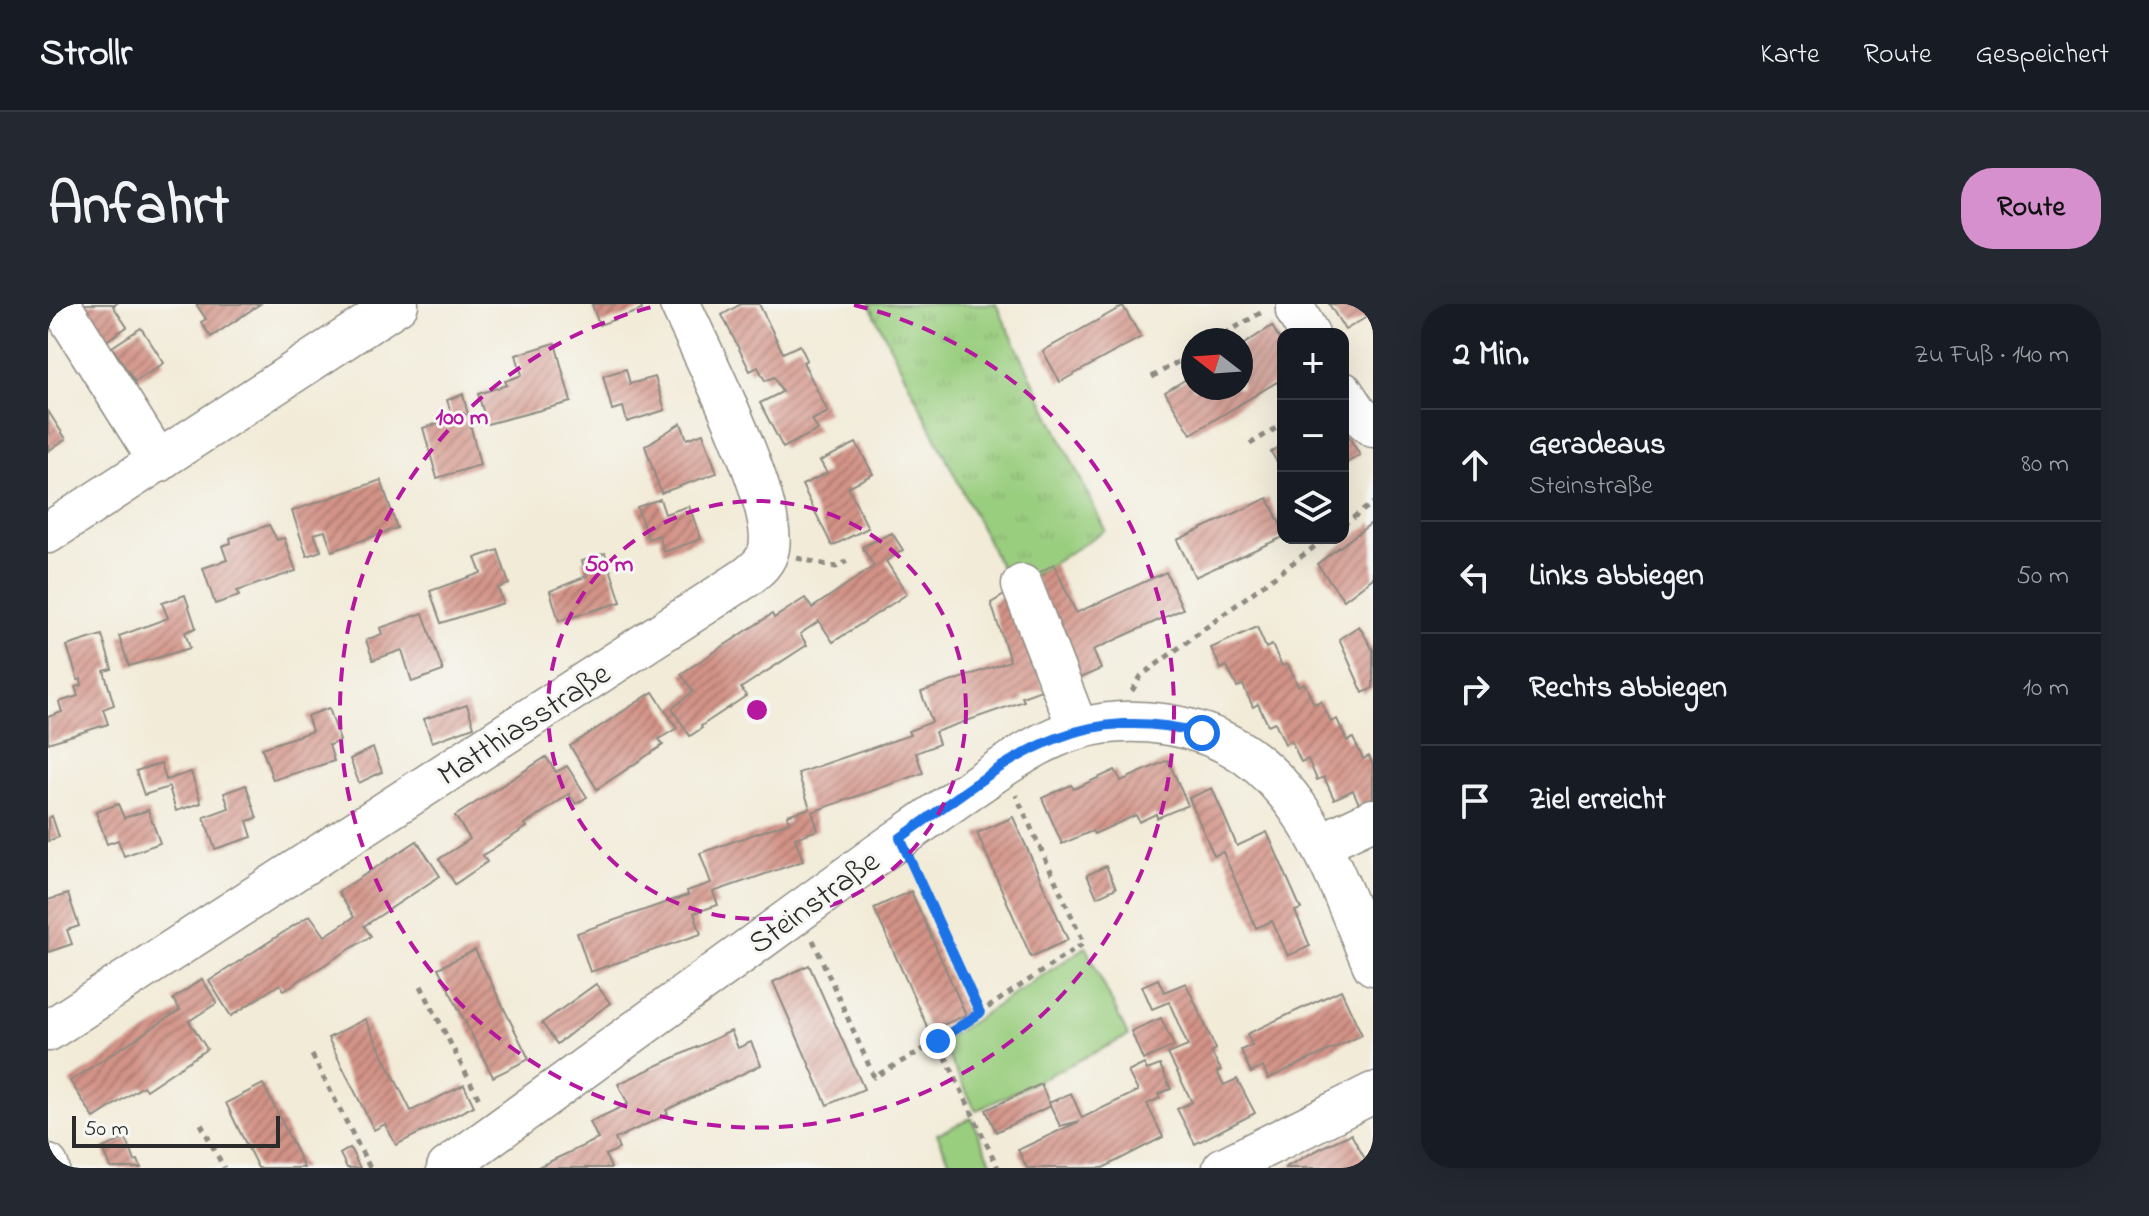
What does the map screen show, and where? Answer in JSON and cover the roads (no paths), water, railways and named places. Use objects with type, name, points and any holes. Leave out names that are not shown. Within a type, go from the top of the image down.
[{"type":"street","points":[[60,304],[159,462]]},
{"type":"street","points":[[48,533],[398,304]]},
{"type":"street","name":"Matthiasstraße","points":[[48,1031],[761,565],[769,552],[770,534],[757,484],[736,428],[680,304]]},
{"type":"street","points":[[1348,400],[1373,427]]},
{"type":"street","points":[[1022,585],[1095,726]]},
{"type":"street","name":"Steinstraße","points":[[447,1168],[800,910],[1003,767],[1040,744],[1095,726],[1144,723],[1179,728],[1202,733],[1246,755],[1284,789],[1320,844],[1373,965]]},
{"type":"street","points":[[1320,844],[1373,819]]},
{"type":"street","points":[[1223,1168],[1373,1093]]}]
